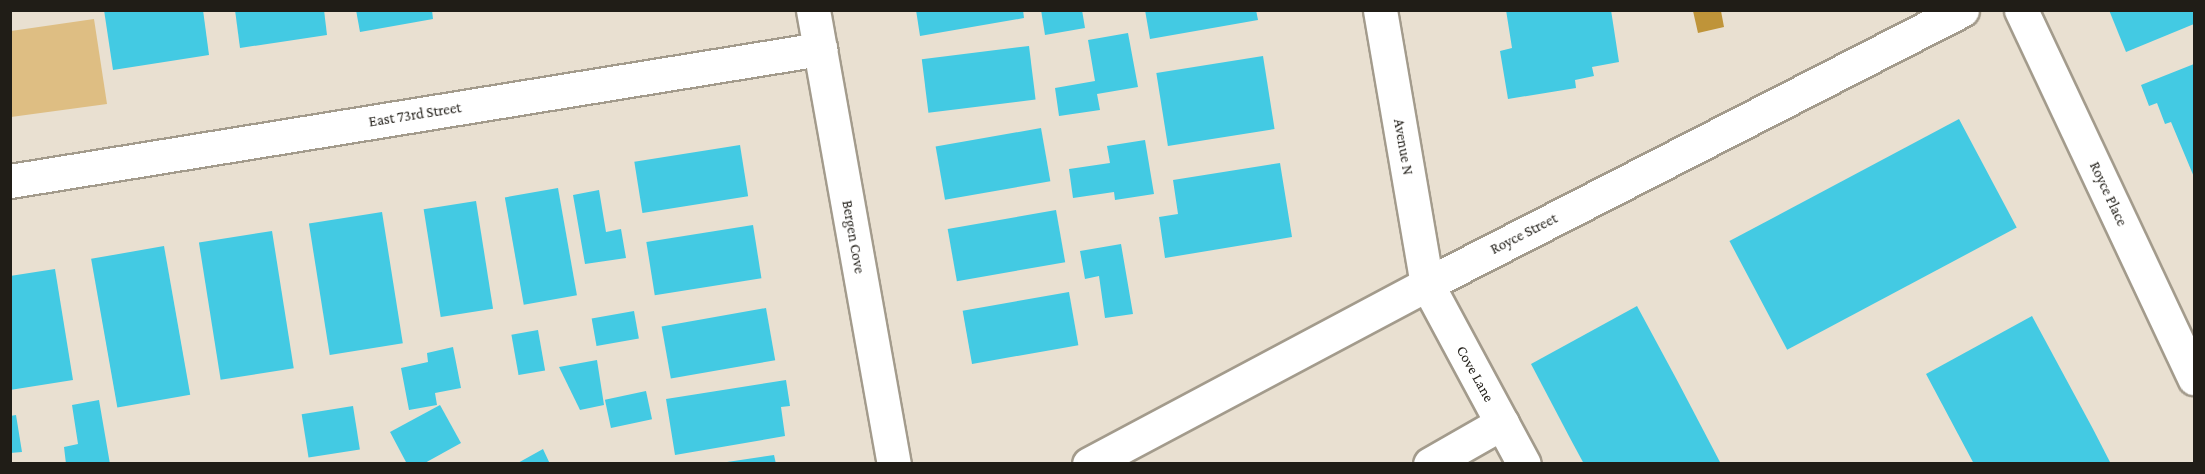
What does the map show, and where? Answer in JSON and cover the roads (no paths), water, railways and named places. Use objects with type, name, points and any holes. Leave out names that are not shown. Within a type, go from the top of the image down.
[{"type":"street","name":"Bergen Cove","points":[[813,10],[894,464]]},
{"type":"street","name":"Avenue N","points":[[1380,10],[1427,284]]},
{"type":"street","name":"Royce Street","points":[[1089,464],[1427,284],[1962,10]]},
{"type":"street","name":"Royce Place","points":[[2021,10],[2194,378]]},
{"type":"street","name":"East 73rd Street","points":[[10,181],[819,49]]},
{"type":"street","name":"Cove Lane","points":[[1427,284],[1524,464]]},
{"type":"street","points":[[1430,464],[1502,423]]}]
